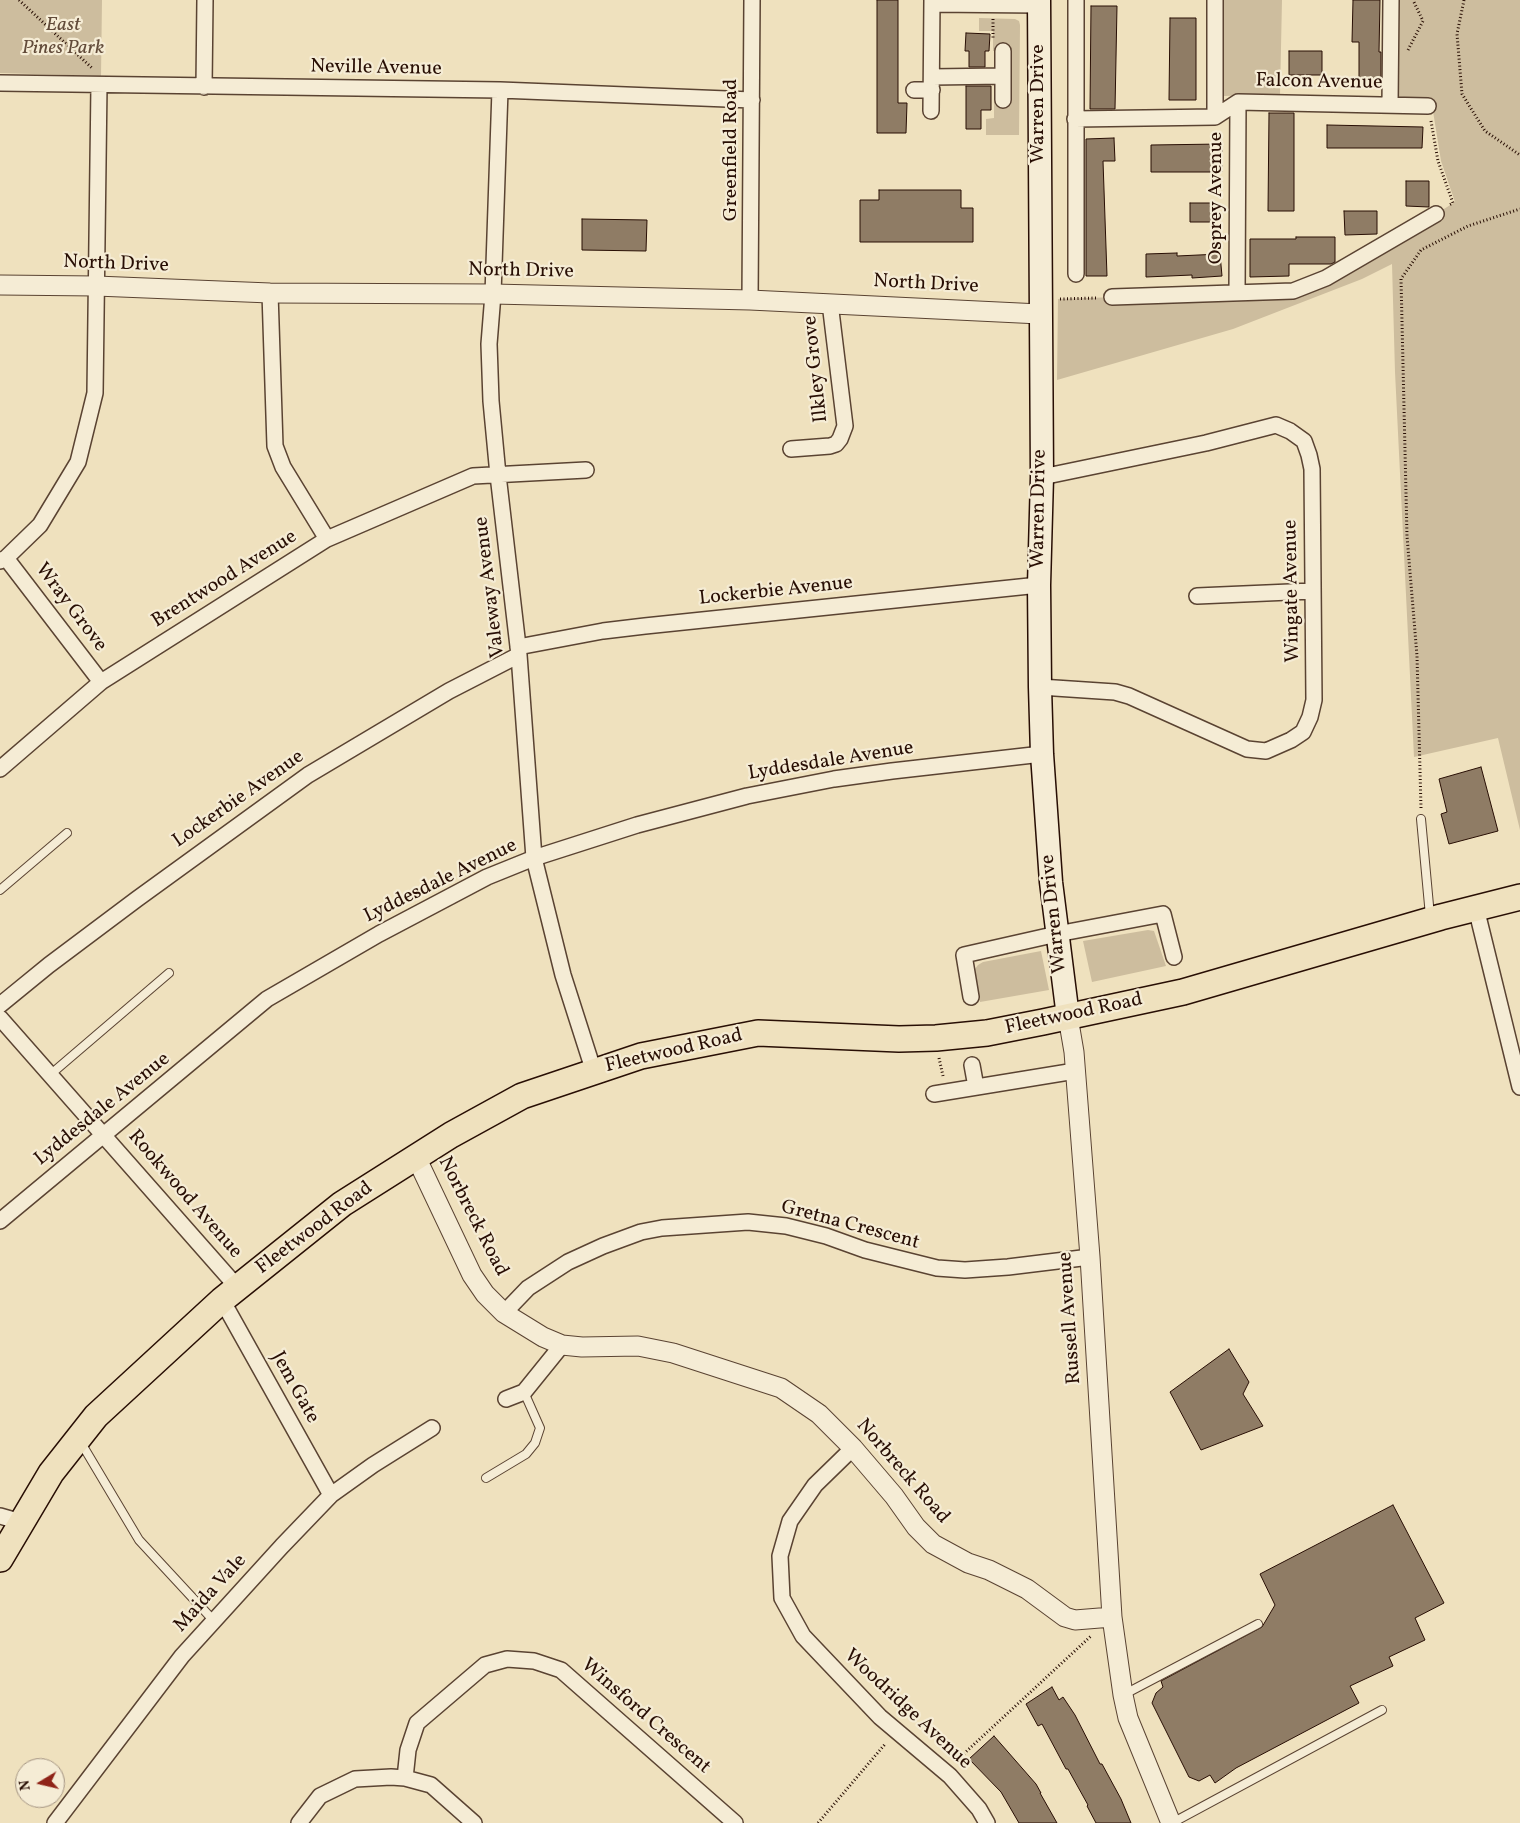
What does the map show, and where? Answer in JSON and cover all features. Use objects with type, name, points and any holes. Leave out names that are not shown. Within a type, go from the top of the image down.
[{"type":"main road","name":"Warren Drive","points":[[1039,3],[1042,477],[1039,585],[1040,686],[1042,754],[1050,872],[1056,934],[1068,1017]]},
{"type":"main road","name":"Fleetwood Road","points":[[0,1559],[10,1519],[51,1473],[96,1416],[230,1294],[342,1204],[450,1135],[522,1096],[641,1056],[758,1033],[899,1039],[936,1038],[987,1033],[1068,1017],[1182,992],[1430,920],[1520,896]]},
{"type":"street","points":[[204,87],[205,0]]},
{"type":"street","name":"Greenfield Road","points":[[750,300],[752,0]]},
{"type":"street","points":[[1076,0],[1076,274]]},
{"type":"street","points":[[1075,119],[1215,117],[1215,0]]},
{"type":"street","points":[[1390,105],[1391,0]]},
{"type":"street","points":[[931,111],[932,2],[1039,3]]},
{"type":"street","points":[[1003,51],[1003,100]]},
{"type":"street","points":[[914,90],[932,83],[1003,76]]},
{"type":"street","name":"Neville Avenue","points":[[0,83],[500,90],[752,100]]},
{"type":"street","points":[[3,559],[40,524],[78,462],[95,393],[99,85]]},
{"type":"street","name":"Valeway Avenue","points":[[500,90],[493,294],[489,344],[491,401],[519,651],[534,858],[564,975],[594,1072]]},
{"type":"street","name":"Falcon Avenue","points":[[1215,117],[1238,102],[1428,106]]},
{"type":"street","name":"Osprey Avenue","points":[[1237,293],[1238,102]]},
{"type":"street","points":[[1112,297],[1293,291],[1326,278],[1436,214]]},
{"type":"street","name":"North Drive","points":[[0,285],[96,286],[270,293],[493,294],[1040,307]]},
{"type":"street","points":[[270,293],[276,446],[283,468],[328,539]]},
{"type":"street","name":"Ilkley Grove","points":[[791,449],[836,444],[845,426],[830,303]]},
{"type":"street","name":"Wingate Avenue","points":[[1040,686],[1115,692],[1129,696],[1247,749],[1266,751],[1291,740],[1303,732],[1310,717],[1314,700],[1312,469],[1304,442],[1290,431],[1276,425],[1042,477]]},
{"type":"street","name":"Brentwood Avenue","points":[[0,769],[101,682],[328,539],[473,476],[586,470]]},
{"type":"street","name":"Wray Grove","points":[[3,559],[101,682]]},
{"type":"street","name":"Lockerbie Avenue","points":[[0,1005],[49,965],[137,899],[308,775],[519,651],[603,631],[1039,585]]},
{"type":"street","points":[[1197,596],[1313,591]]},
{"type":"street","name":"Lyddesdale Avenue","points":[[0,1221],[267,999],[379,934],[487,877],[534,858],[637,824],[748,796],[834,779],[1042,754]]},
{"type":"street","points":[[1476,908],[1520,1087]]},
{"type":"street","points":[[971,997],[964,955],[1056,934],[1163,914],[1174,957]]},
{"type":"street","name":"Russell Avenue","points":[[1068,1017],[1074,1052],[1090,1257],[1112,1617]]},
{"type":"street","name":"Rookwood Avenue","points":[[0,1018],[104,1134],[230,1294]]},
{"type":"street","points":[[972,1065],[976,1087]]},
{"type":"street","points":[[939,1093],[1075,1071]]},
{"type":"street","name":"Norbreck Road","points":[[416,1157],[472,1275],[485,1294],[504,1313],[542,1337],[562,1345],[582,1347],[638,1346],[673,1353],[781,1388],[820,1414],[853,1448],[894,1496],[916,1527],[933,1544],[968,1563],[989,1570],[1027,1589],[1065,1617],[1075,1620],[1112,1617]]},
{"type":"street","name":"Gretna Crescent","points":[[504,1313],[528,1288],[568,1262],[641,1232],[662,1228],[748,1222],[786,1226],[826,1236],[865,1250],[936,1268],[965,1270],[1090,1257]]},
{"type":"street","name":"Jem Gate","points":[[230,1294],[331,1495]]},
{"type":"street","points":[[506,1399],[524,1392],[562,1345]]},
{"type":"street","name":"Maida Vale","points":[[55,1823],[182,1656],[282,1546],[331,1495],[373,1465],[432,1428]]},
{"type":"street","name":"Woodridge Avenue","points":[[853,1448],[815,1485],[790,1521],[780,1556],[782,1598],[803,1636],[880,1717],[944,1772],[979,1809],[987,1823]]},
{"type":"street","points":[[1112,1617],[1128,1718],[1171,1823]]},
{"type":"street","name":"Winsford Crescent","points":[[405,1778],[408,1750],[417,1723],[486,1665],[507,1659],[534,1661],[562,1670],[735,1823]]},
{"type":"street","points":[[298,1823],[320,1796],[355,1779],[405,1778],[431,1785],[474,1823]]},
{"type":"lane","points":[[1421,818],[1430,920]]},
{"type":"lane","points":[[0,890],[66,833]]},
{"type":"lane","points":[[51,1074],[169,973]]},
{"type":"lane","points":[[486,1478],[526,1454],[535,1443],[540,1428],[524,1392]]},
{"type":"lane","points":[[78,1438],[139,1540],[214,1621]]},
{"type":"lane","points":[[1123,1695],[1258,1624]]},
{"type":"lane","points":[[1171,1823],[1382,1710]]},
{"type":"path","points":[[19,0],[100,76],[99,85]]},
{"type":"path","points":[[1391,82],[1424,21],[1413,0]]},
{"type":"path","points":[[1464,0],[1457,34],[1462,94],[1485,131],[1520,155]]},
{"type":"path","points":[[1428,106],[1438,161],[1453,203],[1436,214]]},
{"type":"path","points":[[1421,818],[1416,656],[1407,526],[1401,279],[1421,250],[1468,226],[1520,209]]},
{"type":"path","points":[[1040,307],[1112,297]]},
{"type":"path","points":[[936,1038],[939,1093]]},
{"type":"path","points":[[944,1772],[1112,1617]]},
{"type":"path","points":[[818,1823],[896,1731]]},
{"type":"green space","name":"East Pines Park","points":[[0,0],[102,0],[101,76],[0,73]]},
{"type":"green space","points":[[1222,0],[1282,0],[1280,95],[1221,96]]},
{"type":"green space","points":[[1391,0],[1520,0],[1520,830],[1498,738],[1414,757],[1395,372],[1392,264],[1362,279],[1233,329],[1057,380],[1058,299],[1293,291],[1455,202],[1441,161],[1432,105],[1390,105]]},
{"type":"green space","points":[[979,18],[1015,19],[1019,21],[1019,135],[986,135],[986,119],[994,118],[994,101],[1003,100],[1003,51],[993,51],[993,31],[979,31]]},
{"type":"green space","points":[[1148,930],[1154,931],[1166,966],[1092,982],[1083,941]]},
{"type":"green space","points":[[1041,951],[1049,990],[980,1002],[975,969],[978,965],[983,962]]},
{"type":"building","points":[[877,0],[898,0],[898,103],[907,103],[906,133],[877,133]]},
{"type":"building","points":[[1353,0],[1380,0],[1379,52],[1381,52],[1381,82],[1359,82],[1359,42],[1352,42]]},
{"type":"building","points":[[1091,6],[1117,6],[1115,109],[1090,109]]},
{"type":"building","points":[[1170,18],[1196,18],[1196,100],[1169,100]]},
{"type":"building","points":[[966,33],[990,34],[989,51],[985,51],[985,67],[969,67],[969,51],[965,51]]},
{"type":"building","points":[[1289,51],[1322,51],[1322,75],[1289,75]]},
{"type":"building","points":[[966,86],[991,86],[991,110],[981,110],[981,129],[966,129]]},
{"type":"building","points":[[1269,113],[1294,113],[1294,211],[1268,211]]},
{"type":"building","points":[[1327,125],[1423,127],[1422,148],[1327,148]]},
{"type":"building","points":[[1114,138],[1115,161],[1103,161],[1107,276],[1086,276],[1086,139]]},
{"type":"building","points":[[1222,144],[1222,172],[1151,172],[1151,145]]},
{"type":"building","points":[[1406,181],[1429,181],[1429,207],[1406,206]]},
{"type":"building","points":[[879,190],[961,190],[961,208],[973,208],[973,242],[860,242],[860,200],[879,200]]},
{"type":"building","points":[[1190,203],[1216,203],[1216,222],[1190,222]]},
{"type":"building","points":[[1344,211],[1377,211],[1377,234],[1345,235]]},
{"type":"building","points":[[582,219],[647,220],[646,251],[582,250]]},
{"type":"building","points":[[1296,237],[1335,237],[1335,262],[1331,264],[1289,264],[1289,276],[1250,277],[1250,239],[1296,239]]},
{"type":"building","points":[[1177,253],[1177,256],[1220,254],[1222,276],[1192,278],[1192,275],[1146,277],[1146,254]]},
{"type":"building","points":[[1481,767],[1498,831],[1449,844],[1441,814],[1447,812],[1439,779]]},
{"type":"building","points":[[1229,1349],[1249,1382],[1243,1394],[1263,1426],[1201,1450],[1170,1392]]},
{"type":"building","points":[[1393,1505],[1444,1603],[1415,1618],[1425,1640],[1389,1657],[1393,1666],[1350,1686],[1359,1703],[1236,1768],[1215,1783],[1210,1775],[1199,1781],[1189,1777],[1152,1703],[1156,1693],[1163,1687],[1161,1681],[1262,1627],[1275,1605],[1260,1574]]},
{"type":"building","points":[[1052,1687],[1059,1700],[1063,1697],[1075,1715],[1100,1764],[1102,1764],[1121,1799],[1131,1823],[1096,1823],[1088,1805],[1042,1724],[1038,1726],[1026,1704]]},
{"type":"building","points":[[994,1736],[1036,1784],[1057,1823],[1019,1823],[1001,1792],[969,1759]]}]
